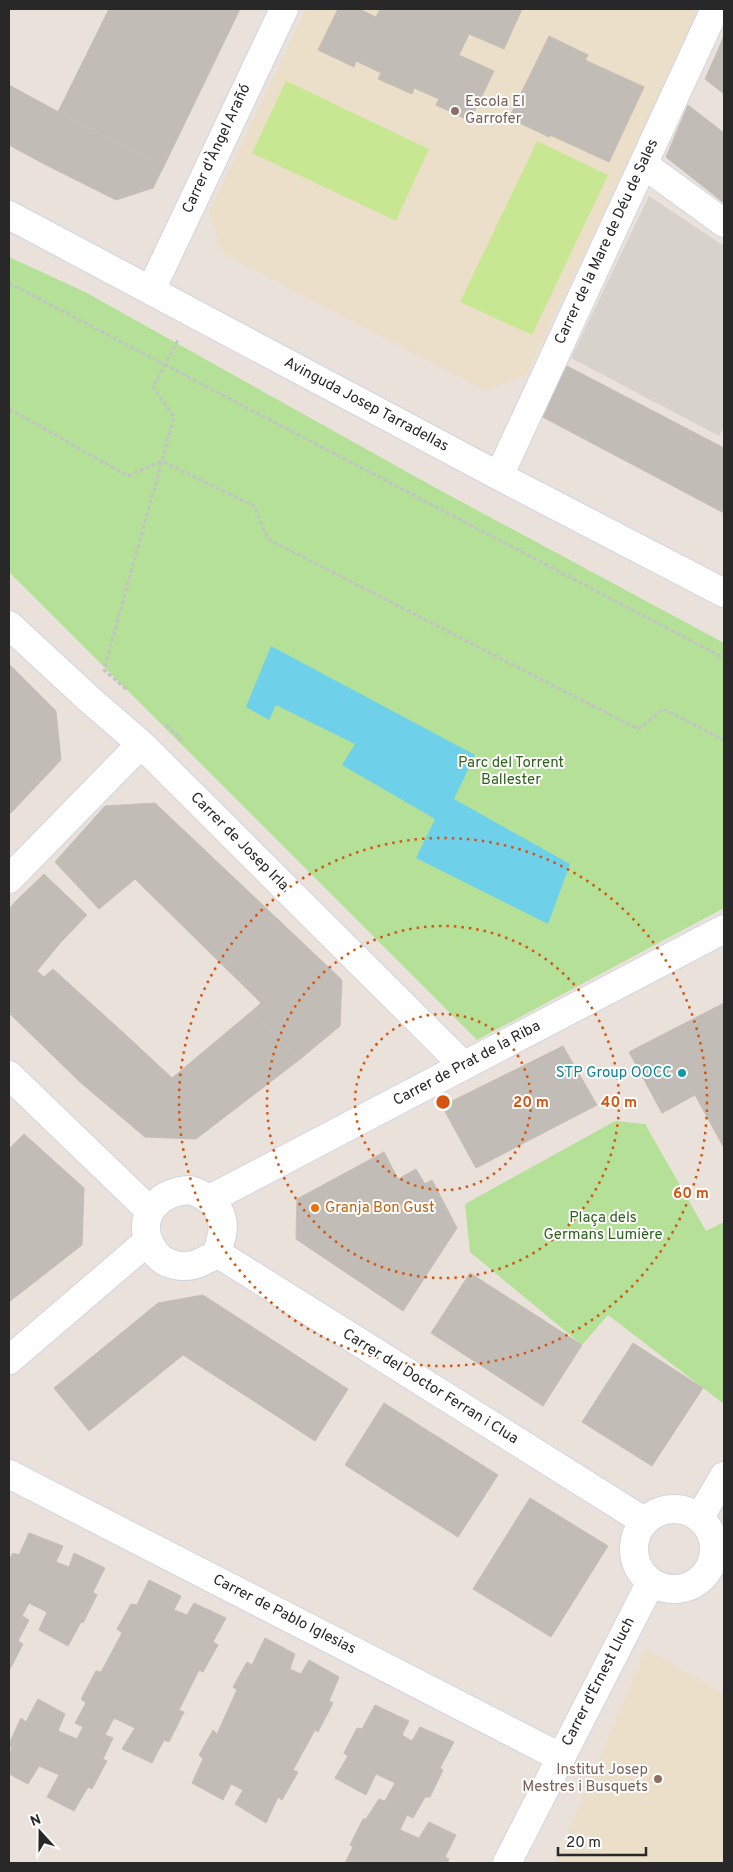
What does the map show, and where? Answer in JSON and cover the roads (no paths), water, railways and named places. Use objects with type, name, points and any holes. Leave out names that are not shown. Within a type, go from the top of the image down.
[{"type":"street","name":"Carrer d'Àngel Arañó","points":[[151,290],[284,9]]},
{"type":"street","name":"Carrer de la Mare de Déu de Sales","points":[[499,476],[715,9]]},
{"type":"street","points":[[642,164],[724,223]]},
{"type":"street","name":"Avinguda Josep Tarradellas","points":[[9,215],[499,476],[724,593]]},
{"type":"street","name":"Carrer de Josep Irla","points":[[9,625],[150,753],[463,1065]]},
{"type":"street","points":[[9,879],[150,753]]},
{"type":"street","name":"Carrer de Prat de la Riba","points":[[210,1199],[724,929]]},
{"type":"street","points":[[9,1074],[150,1211]]},
{"type":"street","points":[[178,1190],[190,1190],[210,1199],[219,1211],[223,1224],[222,1237],[217,1253],[198,1265],[186,1266],[174,1265],[158,1256],[148,1241],[146,1225],[150,1211],[157,1201],[167,1194],[178,1190]]},
{"type":"street","points":[[9,1360],[148,1241]]},
{"type":"street","name":"Carrer del Doctor Ferran i Clua","points":[[217,1253],[644,1521]]},
{"type":"street","name":"Carrer de Pablo Iglesias","points":[[9,1474],[560,1757]]},
{"type":"street","points":[[700,1517],[724,1476]]},
{"type":"street","points":[[671,1509],[688,1510],[700,1517],[711,1530],[715,1544],[717,1577],[688,1588],[674,1590],[663,1588],[651,1582],[639,1570],[634,1556],[636,1534],[644,1521],[664,1510],[671,1509]]},
{"type":"street","name":"Carrer d'Ernest Lluch","points":[[507,1863],[651,1582]]},
{"type":"water","points":[[271,646],[475,755],[454,799],[570,864],[548,924],[416,858],[435,819],[342,765],[355,744],[276,705],[269,720],[246,707]]},
{"type":"place","name":"Escola El Garrofer","points":[[455,111]]},
{"type":"place","name":"STP Group OOCC","points":[[682,1073]]},
{"type":"place","name":"Granja Bon Gust","points":[[315,1208]]},
{"type":"place","name":"Institut Josep Mestres i Busquets","points":[[658,1779]]},
{"type":"park label","name":"Parc del Torrent Ballester","points":[[511,772]]},
{"type":"park label","name":"Plaça dels Germans Lumière","points":[[603,1226]]}]
